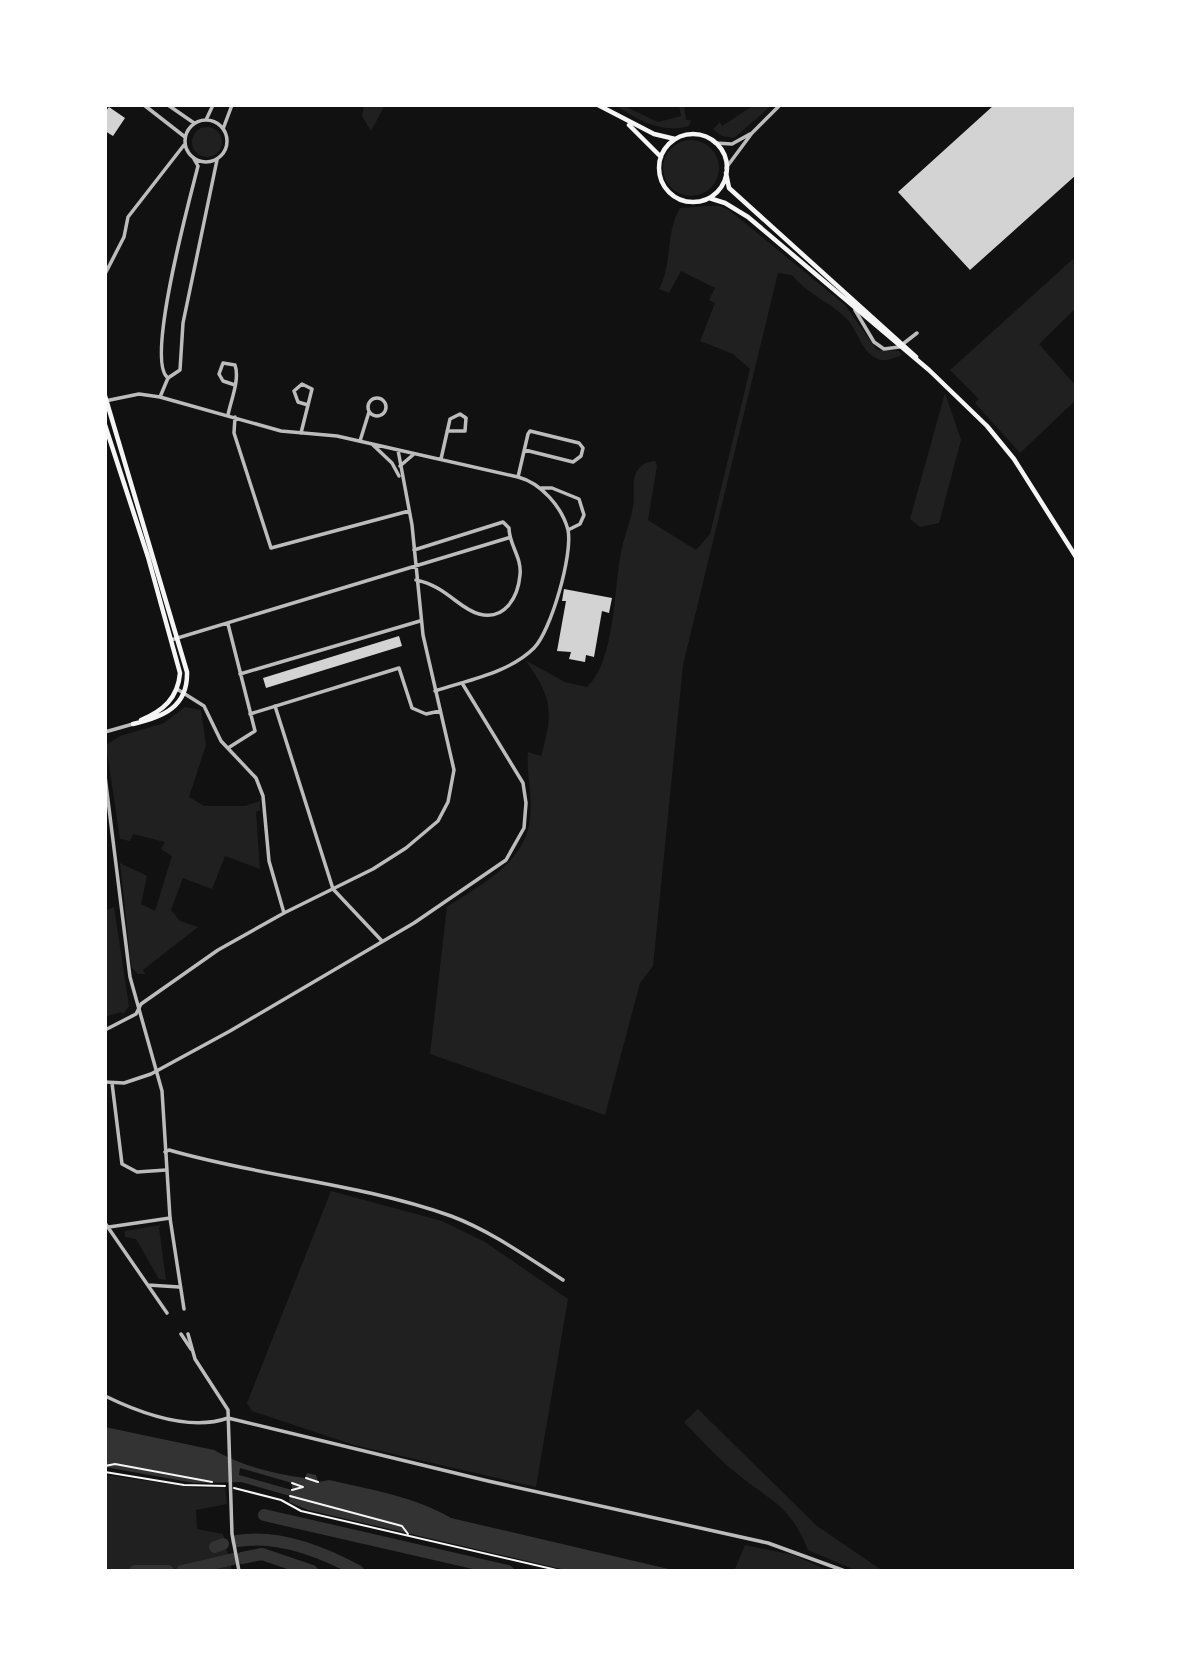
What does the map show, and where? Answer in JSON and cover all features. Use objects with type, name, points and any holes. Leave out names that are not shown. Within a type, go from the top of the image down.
[{"type":"main road","points":[[598,105],[626,122],[661,137],[676,139],[696,135],[715,143],[725,159],[729,188],[929,370],[1003,444],[1076,557]]},
{"type":"main road","points":[[626,122],[661,157]]},
{"type":"main road","points":[[676,139],[661,157],[660,178],[672,195],[690,202],[709,198],[748,217],[855,310],[901,345]]},
{"type":"main road","points":[[709,198],[723,183],[726,171]]},
{"type":"main road","points":[[105,399],[174,639],[180,673],[177,689],[156,713],[133,724]]},
{"type":"main road","points":[[105,425],[187,672],[187,693],[169,713],[133,724]]},
{"type":"street","points":[[144,105],[185,137]]},
{"type":"street","points":[[168,105],[194,123]]},
{"type":"street","points":[[206,120],[213,105]]},
{"type":"street","points":[[160,397],[168,378],[180,370],[183,323],[217,160],[227,144],[223,129],[232,105]]},
{"type":"street","points":[[726,171],[752,133],[780,105]]},
{"type":"street","points":[[105,274],[124,237],[128,217],[184,145],[185,137],[194,123],[206,120],[223,129]]},
{"type":"street","points":[[715,143],[732,144],[752,133]]},
{"type":"street","points":[[168,378],[162,372],[161,363],[163,317],[198,166],[184,145]]},
{"type":"street","points":[[194,159],[205,163],[217,160]]},
{"type":"street","points":[[855,310],[874,342],[884,349],[901,345],[917,332]]},
{"type":"street","points":[[228,415],[234,385],[235,365],[223,363],[219,374],[223,381],[234,385]]},
{"type":"street","points":[[301,433],[308,405],[312,389],[302,384],[296,386],[295,396],[298,402],[308,405]]},
{"type":"street","points":[[105,399],[139,394],[160,397],[274,429],[360,441],[518,477],[541,488],[552,488],[579,499],[584,515],[580,524],[568,530]]},
{"type":"street","points":[[360,441],[369,412],[368,406],[373,398],[384,401],[386,409],[383,415],[374,416],[369,412]]},
{"type":"street","points":[[441,460],[447,432],[453,416],[466,418],[465,431],[447,432]]},
{"type":"street","points":[[235,417],[234,433],[271,548],[409,511]]},
{"type":"street","points":[[518,477],[528,434],[533,431],[579,443],[583,448],[581,456],[573,461],[525,450]]},
{"type":"street","points":[[370,443],[392,463],[402,481]]},
{"type":"street","points":[[105,1030],[136,1014],[138,1009],[218,950],[406,848],[438,821],[451,793],[454,770],[420,620],[409,511],[398,450]]},
{"type":"street","points":[[400,466],[416,453]]},
{"type":"street","points":[[435,691],[510,666],[536,646],[550,621],[567,552],[568,530],[557,508],[541,488]]},
{"type":"street","points":[[414,550],[503,522],[509,528],[508,538],[519,558],[521,573],[516,595],[503,611],[479,614],[441,588],[416,580]]},
{"type":"street","points":[[174,639],[508,538]]},
{"type":"street","points":[[240,674],[420,620]]},
{"type":"street","points":[[228,624],[255,732],[228,748]]},
{"type":"street","points":[[105,630],[105,638]]},
{"type":"street","points":[[250,714],[399,668],[412,708],[426,714],[440,711]]},
{"type":"street","points":[[105,1082],[124,1083],[158,1070],[446,903],[506,860],[521,837],[526,818],[520,774],[493,739],[461,682]]},
{"type":"street","points":[[177,689],[204,706],[228,748],[256,778],[263,796],[269,862],[284,913]]},
{"type":"street","points":[[275,706],[333,889],[382,941]]},
{"type":"street","points":[[105,732],[133,724]]},
{"type":"street","points":[[105,776],[130,977],[158,1070],[170,1218],[184,1310]]},
{"type":"street","points":[[112,1083],[122,1164],[137,1172],[166,1170]]},
{"type":"street","points":[[165,1152],[169,1150],[334,1183],[432,1210],[485,1231],[562,1280]]},
{"type":"street","points":[[109,1227],[170,1218]]},
{"type":"street","points":[[105,1223],[167,1313]]},
{"type":"street","points":[[148,1285],[179,1287]]},
{"type":"street","points":[[181,1334],[228,1410],[234,1490],[232,1534],[239,1571]]},
{"type":"street","points":[[188,1334],[191,1349]]},
{"type":"street","points":[[105,1396],[139,1412],[164,1418],[192,1422],[228,1418],[488,1481],[768,1543],[845,1571]]},
{"type":"path","points":[[105,1466],[115,1464],[212,1482]]},
{"type":"path","points":[[105,1472],[195,1486],[226,1486]]},
{"type":"path","points":[[306,1478],[318,1482]]},
{"type":"path","points":[[292,1483],[303,1487],[292,1490]]},
{"type":"path","points":[[234,1490],[281,1500],[301,1511],[562,1571]]},
{"type":"path","points":[[290,1496],[402,1526],[408,1534]]},
{"type":"shaded area","points":[[364,105],[385,105],[371,131],[362,116]]},
{"type":"shaded area","points":[[615,105],[622,105],[658,122],[681,116],[679,105],[684,105],[686,120],[691,120],[689,126],[659,127]]},
{"type":"shaded area","points":[[754,105],[772,105],[734,138],[722,136],[713,129],[720,122],[722,126]]},
{"type":"shaded area","points":[[207,127],[218,131],[222,142],[218,153],[207,157],[196,153],[192,142],[196,131]]},
{"type":"shaded area","points":[[691,140],[706,145],[714,153],[719,168],[714,183],[706,191],[691,196],[676,191],[668,183],[663,168],[668,153],[676,145]]},
{"type":"shaded area","points":[[720,206],[729,210],[845,305],[877,350],[899,351],[902,355],[883,360],[871,355],[847,319],[792,275],[778,273],[683,665],[653,966],[640,983],[605,1115],[430,1054],[447,907],[500,871],[520,848],[527,834],[531,810],[528,752],[541,756],[549,716],[541,684],[525,660],[565,682],[587,687],[596,676],[608,645],[621,552],[633,507],[636,472],[645,463],[655,461],[657,466],[648,520],[696,550],[710,534],[750,369],[733,354],[700,341],[715,303],[709,300],[715,288],[681,271],[669,293],[659,289],[666,269],[672,228],[680,208]]},
{"type":"shaded area","points":[[1073,259],[1076,262],[1076,308],[1039,344],[1076,386],[1076,400],[1020,453],[975,403],[979,399],[950,370]]},
{"type":"shaded area","points":[[945,393],[961,440],[939,523],[920,527],[910,519]]},
{"type":"shaded area","points":[[185,707],[201,710],[206,745],[189,797],[204,806],[245,806],[260,801],[260,810],[256,812],[260,869],[225,856],[212,889],[183,878],[171,910],[180,921],[198,927],[143,970],[145,974],[138,974],[132,968],[130,957],[120,863],[147,876],[141,904],[155,911],[172,856],[161,849],[165,842],[133,834],[130,841],[120,839],[106,745],[120,736],[164,723]]},
{"type":"shaded area","points":[[114,907],[129,1006],[123,1014],[121,1012],[105,1017],[105,911]]},
{"type":"shaded area","points":[[331,1191],[442,1221],[485,1242],[568,1299],[536,1487],[354,1445],[252,1411],[247,1403]]},
{"type":"shaded area","points":[[161,1225],[159,1228],[166,1280],[159,1279],[136,1239],[125,1237],[125,1231]]},
{"type":"shaded area","points":[[698,1409],[817,1526],[883,1571],[857,1571],[808,1550],[794,1522],[786,1513],[728,1466],[684,1422]]},
{"type":"shaded area","points":[[105,1427],[214,1450],[235,1461],[270,1472],[305,1478],[307,1473],[316,1475],[318,1482],[329,1480],[392,1494],[437,1510],[451,1518],[677,1571],[570,1571],[308,1510],[289,1502],[290,1496],[241,1482],[194,1483],[105,1467]],"holes":[[[240,1468],[292,1483],[292,1490],[239,1475]]]},
{"type":"shaded area","points":[[105,1475],[198,1488],[225,1487],[227,1504],[196,1510],[197,1529],[223,1534],[232,1571],[105,1571]]},
{"type":"shaded area","points":[[745,1545],[794,1555],[829,1571],[734,1571]]},
{"type":"building","points":[[994,105],[1076,105],[1076,175],[970,270],[898,192]]},
{"type":"building","points":[[109,107],[125,118],[113,136],[105,131],[105,112]]},
{"type":"building","points":[[564,589],[612,598],[609,613],[602,611],[594,657],[586,655],[585,662],[569,659],[571,652],[557,651],[566,601],[562,601]]},
{"type":"building","points":[[399,636],[402,646],[266,688],[263,678]]},
{"type":"waterway","points":[[264,1515],[508,1571]]},
{"type":"waterway","points":[[237,1541],[284,1542],[330,1557],[358,1571]]},
{"type":"waterway","points":[[215,1547],[223,1544]]},
{"type":"waterway","points":[[242,1558],[262,1554],[312,1571]]},
{"type":"waterway","points":[[182,1571],[233,1559]]},
{"type":"waterway","points":[[135,1571],[168,1571]]}]
